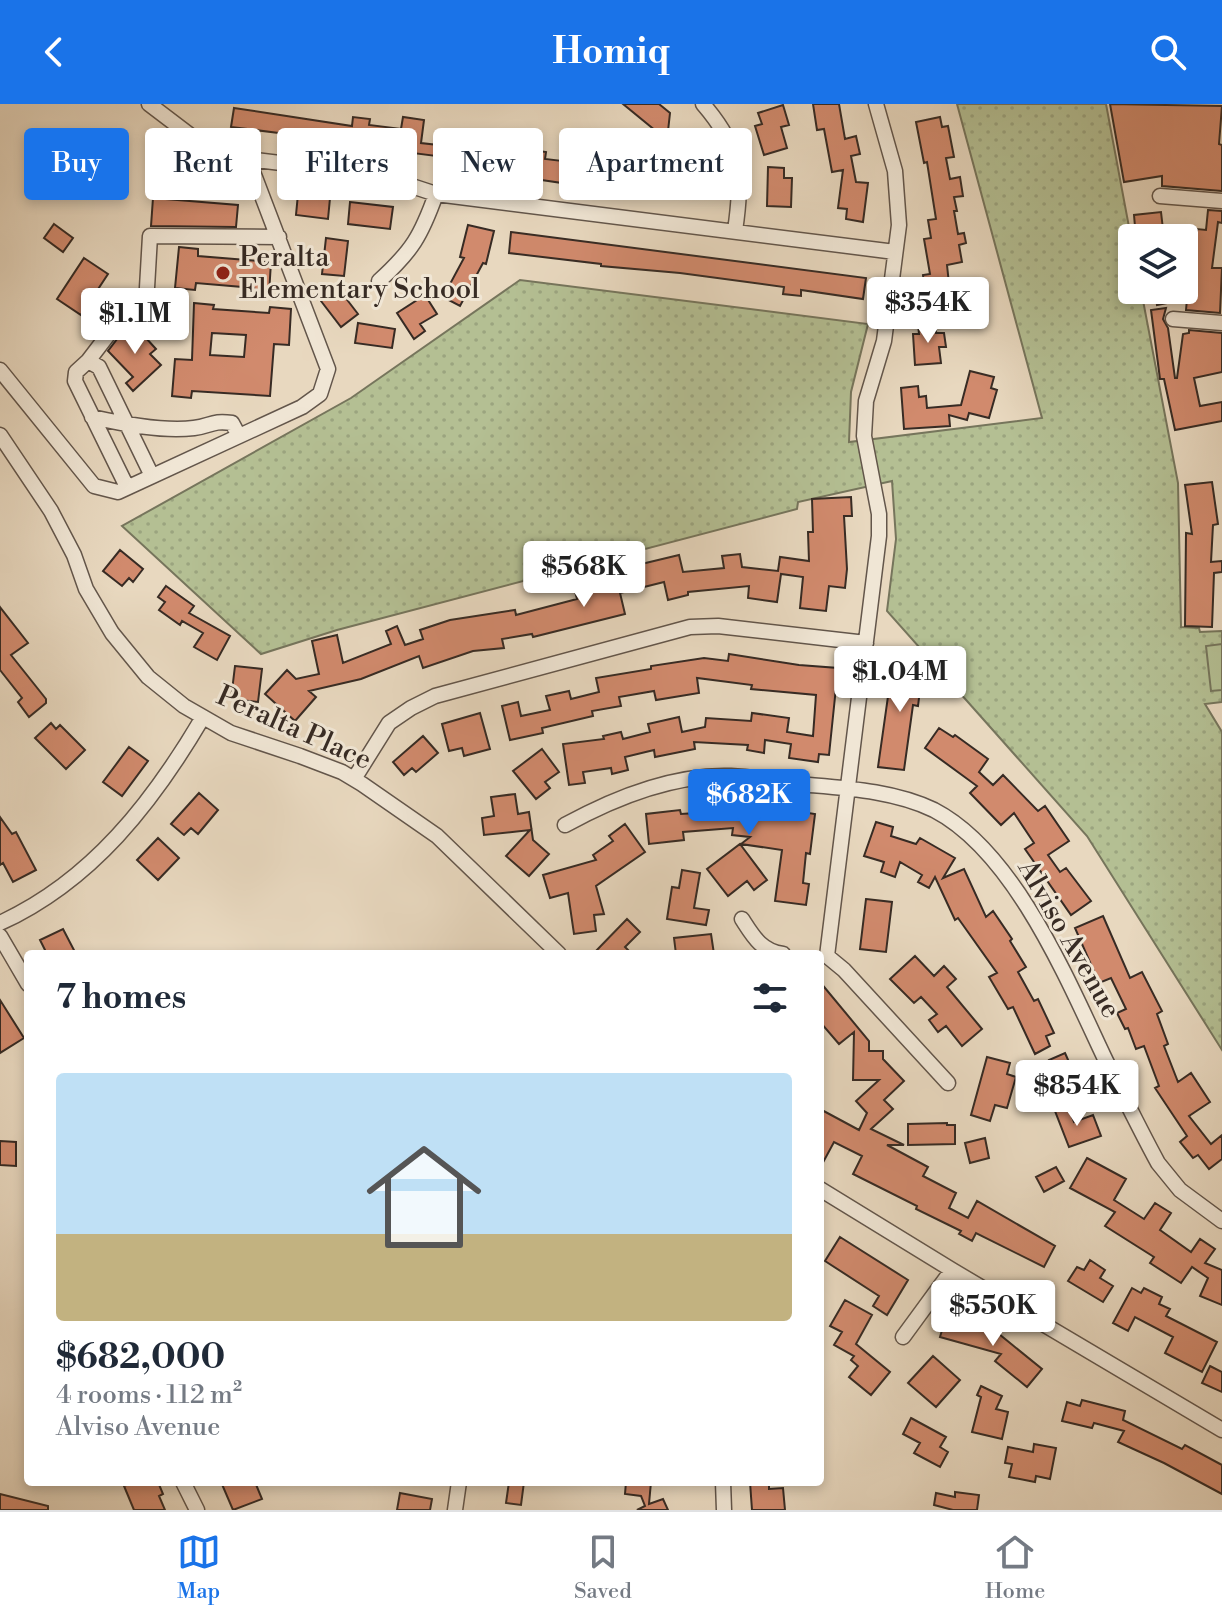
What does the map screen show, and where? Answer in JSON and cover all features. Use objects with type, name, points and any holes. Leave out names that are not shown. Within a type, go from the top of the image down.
[{"type":"street","points":[[149,104],[181,128]]},
{"type":"street","points":[[703,104],[726,133],[735,156],[739,180],[735,231]]},
{"type":"street","points":[[876,104],[895,171],[899,199],[884,341],[866,401],[864,436],[879,514],[879,536],[824,956],[844,970],[948,1083]]},
{"type":"street","points":[[261,161],[378,175],[433,193]]},
{"type":"street","points":[[0,370],[94,486],[118,492],[302,407],[320,394],[328,369],[261,192]]},
{"type":"street","points":[[1160,196],[1222,201]]},
{"type":"street","points":[[379,281],[404,259],[421,234],[434,200]]},
{"type":"street","points":[[484,200],[895,252]]},
{"type":"street","points":[[127,487],[75,381],[76,372],[114,327],[146,305],[150,236],[279,237]]},
{"type":"street","points":[[1173,319],[1222,323]]},
{"type":"street","points":[[88,361],[99,367],[152,476]]},
{"type":"street","points":[[92,417],[127,425],[196,428],[215,421],[232,423],[239,436]]},
{"type":"street","name":"Peralta Place","points":[[0,435],[51,511],[74,555],[86,589],[112,633],[148,677],[171,697],[244,738],[300,756],[354,779],[437,836],[555,950]]},
{"type":"street","points":[[354,779],[389,723],[435,696],[637,640],[690,627],[718,626],[866,643]]},
{"type":"street","points":[[0,923],[35,906],[97,858],[144,807],[203,717]]},
{"type":"street","name":"Alviso Avenue","points":[[565,825],[602,804],[643,791],[703,777],[731,776],[848,789],[917,803],[952,821],[983,847],[1020,897],[1058,962],[1158,1163],[1180,1190],[1222,1221]]},
{"type":"street","points":[[742,919],[767,950]]},
{"type":"street","points":[[0,936],[24,977]]},
{"type":"street","points":[[824,1191],[1222,1430]]},
{"type":"street","points":[[903,1337],[952,1270]]},
{"type":"street","points":[[185,1486],[197,1510]]},
{"type":"street","points":[[455,1510],[458,1486]]},
{"type":"street","points":[[723,1486],[724,1510]]},
{"type":"green space","points":[[957,104],[1106,104],[1128,224],[1118,224],[1118,304],[1144,304],[1178,483],[1181,627],[1199,628],[1200,632],[1222,631],[1222,702],[1205,704],[1222,732],[1222,1050],[1087,836],[887,611],[896,539],[892,481],[798,502],[797,509],[337,630],[261,654],[122,526],[351,398],[520,280],[868,324],[851,392],[849,442],[1042,418]]},
{"type":"green space","points":[[1222,644],[1222,690],[1211,691],[1206,646]]},
{"type":"building","points":[[623,104],[659,104],[670,113],[668,128],[652,128]]},
{"type":"building","points":[[813,104],[839,104],[845,139],[856,136],[860,154],[851,156],[856,182],[868,183],[863,222],[846,219],[847,209],[838,208],[843,170],[832,172],[824,129],[817,130]]},
{"type":"building","points":[[1110,104],[1222,106],[1219,144],[1222,145],[1222,191],[1162,186],[1162,176],[1124,182]]},
{"type":"building","points":[[783,105],[789,125],[781,127],[787,148],[764,155],[755,126],[762,124],[758,113]]},
{"type":"building","points":[[234,108],[352,126],[353,117],[370,119],[369,125],[393,128],[277,128],[277,133],[261,131],[261,128],[231,127]]},
{"type":"building","points":[[403,117],[424,120],[421,143],[433,144],[433,155],[417,153],[417,128],[401,128]]},
{"type":"building","points":[[940,117],[942,127],[948,126],[954,157],[946,158],[950,179],[960,177],[963,196],[954,197],[957,211],[954,211],[958,234],[964,233],[966,243],[959,245],[962,262],[947,265],[952,312],[928,315],[923,275],[930,274],[924,239],[931,238],[928,220],[936,219],[927,162],[924,163],[916,122]]},
{"type":"building","points":[[543,152],[546,152],[545,159],[559,161],[559,183],[543,180]]},
{"type":"building","points":[[768,167],[784,168],[784,178],[792,178],[791,207],[767,206]]},
{"type":"building","name":"Peralta Elementary School","points":[[153,200],[238,205],[236,227],[151,226]]},
{"type":"building","points":[[297,200],[330,200],[328,219],[296,215]]},
{"type":"building","points":[[350,202],[393,207],[390,229],[348,224]]},
{"type":"building","points":[[1208,210],[1222,211],[1212,268],[1222,268],[1220,313],[1186,310],[1187,304],[1198,304],[1198,229],[1206,230]]},
{"type":"building","points":[[1161,212],[1162,224],[1135,224],[1134,215]]},
{"type":"building","points":[[54,224],[73,238],[63,252],[44,238]]},
{"type":"building","points":[[468,225],[494,231],[486,264],[483,263],[460,306],[443,297],[464,258],[460,257]]},
{"type":"building","points":[[511,232],[866,278],[863,299],[801,290],[801,296],[783,294],[784,287],[509,253]]},
{"type":"building","points":[[326,238],[348,241],[344,276],[322,274]]},
{"type":"building","name":"Peralta Elementary School","points":[[179,247],[198,249],[198,256],[271,262],[269,294],[253,292],[254,288],[196,283],[195,290],[175,288]]},
{"type":"building","points":[[84,258],[108,274],[81,315],[57,299]]},
{"type":"building","points":[[338,288],[358,314],[341,327],[321,301]]},
{"type":"building","points":[[425,295],[437,314],[420,324],[425,331],[414,339],[397,313]]},
{"type":"building","points":[[194,303],[214,305],[213,309],[269,313],[270,307],[291,309],[289,345],[274,344],[270,396],[192,391],[191,398],[172,396],[175,359],[192,360]],"holes":[[[212,333],[246,335],[244,357],[210,355]]]},
{"type":"building","points":[[1166,308],[1163,319],[1168,328],[1175,378],[1183,334],[1189,333],[1189,330],[1222,333],[1222,372],[1194,378],[1200,406],[1222,402],[1222,421],[1175,430],[1164,379],[1160,379],[1151,310]]},
{"type":"building","points":[[358,323],[395,329],[392,348],[355,343]]},
{"type":"building","points":[[935,323],[936,333],[944,333],[946,347],[939,347],[941,363],[915,365],[913,334],[919,334],[918,324]]},
{"type":"building","points":[[134,325],[156,349],[150,354],[161,365],[133,391],[126,383],[133,377],[108,351],[121,334]]},
{"type":"building","points":[[970,371],[994,377],[991,388],[997,390],[989,418],[969,413],[967,420],[949,415],[950,426],[904,429],[901,388],[918,386],[919,397],[926,396],[927,408],[961,405]]},
{"type":"building","points":[[1212,482],[1218,524],[1213,525],[1211,562],[1222,561],[1222,572],[1214,573],[1212,627],[1185,626],[1186,533],[1192,534],[1185,485]]},
{"type":"building","points":[[851,497],[852,516],[844,516],[845,588],[829,586],[826,611],[800,608],[803,577],[781,574],[777,602],[748,598],[749,586],[688,592],[688,595],[668,600],[664,582],[620,593],[625,614],[533,637],[532,634],[502,639],[504,648],[473,651],[423,668],[419,656],[361,679],[309,691],[316,697],[295,721],[265,694],[287,670],[296,679],[319,674],[312,641],[337,635],[343,663],[391,644],[386,631],[397,626],[405,645],[423,639],[420,630],[450,620],[515,610],[516,615],[577,599],[575,591],[594,587],[593,581],[634,571],[633,566],[679,555],[683,572],[724,568],[722,556],[740,554],[742,567],[778,571],[780,557],[809,561],[808,532],[813,532],[812,499]]},
{"type":"building","points":[[120,550],[143,569],[133,582],[129,578],[122,586],[103,571]]},
{"type":"building","points":[[166,586],[194,606],[189,613],[230,636],[217,660],[194,647],[203,633],[182,621],[180,625],[159,610],[165,602],[158,597]]},
{"type":"building","points":[[0,607],[28,643],[11,655],[46,699],[46,703],[29,717],[18,702],[22,698],[0,670]]},
{"type":"building","points":[[729,654],[838,668],[829,755],[819,754],[818,762],[789,758],[791,744],[765,740],[764,753],[747,750],[748,745],[694,742],[695,749],[655,757],[654,750],[625,757],[628,770],[612,774],[611,768],[583,772],[585,783],[569,785],[563,744],[604,739],[603,736],[621,732],[623,739],[650,732],[648,724],[679,717],[682,732],[705,727],[706,718],[751,721],[752,713],[789,718],[787,732],[813,736],[816,695],[751,689],[752,685],[697,678],[699,693],[656,700],[654,691],[619,697],[621,706],[592,711],[593,716],[542,728],[543,733],[510,740],[502,706],[518,702],[521,716],[550,710],[546,696],[569,691],[571,699],[599,692],[596,678],[704,658],[728,661]]},
{"type":"building","points":[[893,661],[923,665],[918,706],[913,705],[904,770],[878,767]]},
{"type":"building","points":[[235,666],[262,669],[258,702],[231,699]]},
{"type":"building","points":[[480,713],[490,749],[464,756],[462,748],[449,751],[442,724]]},
{"type":"building","points":[[51,723],[56,729],[60,725],[85,750],[66,769],[35,738]]},
{"type":"building","points":[[939,728],[953,737],[955,735],[988,759],[979,772],[993,785],[1003,775],[1038,811],[1045,806],[1069,841],[1048,855],[1060,872],[1066,868],[1091,901],[1071,915],[1025,849],[1034,843],[1014,813],[1001,825],[970,793],[977,786],[925,748]]},
{"type":"building","points":[[423,736],[438,753],[416,772],[412,768],[404,775],[393,762]]},
{"type":"building","points":[[129,747],[148,761],[122,796],[103,782]]},
{"type":"building","points":[[542,749],[559,772],[545,782],[550,788],[536,799],[513,771]]},
{"type":"building","points":[[199,793],[218,810],[198,834],[191,828],[184,835],[171,824]]},
{"type":"building","points":[[515,794],[518,814],[529,812],[533,840],[549,854],[529,876],[506,856],[530,830],[484,835],[482,818],[494,816],[491,797]]},
{"type":"building","points":[[710,802],[753,802],[751,812],[782,816],[783,809],[815,814],[803,883],[809,884],[806,905],[775,901],[782,850],[741,844],[750,837],[732,835],[733,828],[683,832],[684,840],[649,844],[646,814],[680,810],[681,814],[711,812]]},
{"type":"building","points":[[0,817],[12,834],[16,832],[36,870],[13,882],[3,863],[0,865]]},
{"type":"building","points":[[876,822],[893,827],[891,836],[916,844],[920,838],[955,858],[943,878],[964,869],[986,917],[993,911],[1026,967],[1018,972],[1034,1001],[1038,999],[1054,1033],[1046,1036],[1050,1046],[1035,1054],[1013,1007],[1008,1009],[989,977],[997,973],[958,918],[955,920],[935,877],[929,888],[918,882],[922,875],[900,862],[895,877],[881,872],[884,862],[864,856]]},
{"type":"building","points":[[625,824],[645,852],[596,886],[604,914],[594,915],[596,931],[574,934],[568,893],[550,898],[543,875],[596,860],[593,855],[613,841],[609,836]]},
{"type":"building","points":[[158,838],[179,858],[158,880],[137,860]]},
{"type":"building","points":[[740,844],[767,880],[754,890],[747,881],[728,896],[707,869]]},
{"type":"building","points":[[682,870],[700,873],[694,908],[709,910],[706,925],[667,919],[672,887],[679,888]]},
{"type":"building","points":[[866,899],[892,902],[886,952],[860,949]]},
{"type":"building","points":[[1103,916],[1130,978],[1142,972],[1162,1011],[1157,1014],[1168,1044],[1164,1046],[1178,1082],[1191,1073],[1210,1102],[1189,1116],[1211,1144],[1222,1135],[1222,1159],[1209,1169],[1198,1155],[1193,1158],[1180,1142],[1187,1136],[1155,1088],[1159,1086],[1144,1046],[1136,1049],[1128,1028],[1125,1029],[1117,1013],[1126,1009],[1111,978],[1099,983],[1075,928]]},
{"type":"building","points":[[627,919],[640,932],[625,947],[628,950],[597,950]]},
{"type":"building","points":[[63,929],[74,950],[45,950],[40,940]]},
{"type":"building","points":[[711,934],[713,950],[676,950],[674,938]]},
{"type":"building","points":[[915,956],[934,976],[944,966],[956,979],[947,987],[982,1029],[962,1046],[946,1026],[938,1032],[929,1020],[937,1014],[921,997],[914,1003],[890,979]]},
{"type":"building","points":[[824,987],[869,1041],[869,1051],[883,1051],[883,1059],[904,1081],[884,1100],[893,1109],[871,1129],[904,1145],[887,1145],[928,1167],[923,1176],[956,1193],[949,1208],[968,1218],[977,1201],[1055,1246],[1044,1267],[976,1233],[972,1241],[959,1234],[961,1231],[916,1209],[917,1206],[853,1174],[862,1156],[834,1142],[824,1161],[824,1111],[859,1130],[867,1113],[856,1101],[879,1080],[853,1080],[854,1032],[839,1044],[824,1027]]},
{"type":"building","points":[[0,1000],[24,1038],[0,1053]]},
{"type":"building","points":[[1065,1053],[1080,1087],[1057,1097],[1046,1074],[1054,1071],[1049,1060]]},
{"type":"building","points":[[987,1057],[1010,1063],[1007,1074],[1016,1077],[1007,1108],[995,1105],[990,1121],[971,1115]]},
{"type":"building","points":[[1068,1106],[1074,1122],[1093,1115],[1101,1136],[1069,1147],[1055,1111]]},
{"type":"building","points":[[908,1124],[955,1125],[955,1144],[908,1145]]},
{"type":"building","points":[[985,1138],[989,1158],[970,1163],[965,1143]]},
{"type":"building","points":[[0,1141],[16,1142],[16,1166],[0,1165]]},
{"type":"building","points":[[1087,1158],[1126,1179],[1114,1200],[1144,1219],[1155,1203],[1171,1213],[1160,1230],[1191,1252],[1200,1239],[1215,1249],[1205,1263],[1222,1270],[1222,1305],[1200,1296],[1208,1278],[1192,1267],[1181,1283],[1150,1263],[1154,1257],[1105,1226],[1115,1212],[1070,1188]]},
{"type":"building","points":[[1056,1167],[1064,1181],[1044,1192],[1036,1177]]},
{"type":"building","points":[[840,1237],[908,1280],[887,1315],[873,1306],[879,1296],[825,1261]]},
{"type":"building","points":[[1090,1260],[1105,1270],[1100,1278],[1113,1286],[1103,1302],[1068,1281],[1077,1267],[1084,1270]]},
{"type":"building","points":[[1132,1288],[1141,1293],[1144,1288],[1162,1297],[1159,1304],[1170,1309],[1166,1316],[1217,1342],[1202,1372],[1165,1353],[1173,1337],[1135,1317],[1128,1331],[1113,1323]]},
{"type":"building","points":[[845,1300],[872,1315],[856,1344],[890,1372],[871,1395],[849,1377],[858,1366],[851,1360],[854,1356],[834,1345],[842,1332],[830,1326]]},
{"type":"building","points":[[946,1317],[994,1330],[1042,1369],[1027,1387],[995,1361],[1001,1354],[940,1337]]},
{"type":"building","points":[[933,1356],[960,1380],[936,1407],[908,1383]]},
{"type":"building","points":[[1210,1366],[1222,1372],[1222,1392],[1202,1383]]},
{"type":"building","points":[[981,1386],[1002,1396],[996,1409],[1008,1412],[1002,1439],[972,1432]]},
{"type":"building","points":[[1082,1400],[1125,1411],[1123,1420],[1182,1449],[1185,1445],[1222,1465],[1222,1494],[1118,1442],[1124,1431],[1094,1423],[1092,1428],[1062,1421],[1067,1402],[1080,1406]]},
{"type":"building","points":[[911,1418],[946,1437],[940,1447],[948,1452],[940,1467],[914,1453],[920,1443],[903,1434]]},
{"type":"building","points":[[1034,1444],[1056,1448],[1050,1479],[1036,1476],[1035,1482],[1009,1477],[1012,1464],[1005,1463],[1008,1447],[1033,1452]]},
{"type":"building","points":[[124,1486],[160,1486],[163,1494],[159,1496],[165,1510],[134,1510]]},
{"type":"building","points":[[223,1486],[257,1486],[262,1499],[233,1510]]},
{"type":"building","points":[[508,1486],[523,1486],[521,1505],[506,1503]]},
{"type":"building","points":[[626,1486],[651,1486],[649,1504],[663,1499],[668,1510],[637,1510],[645,1506],[641,1496],[625,1494]]},
{"type":"building","points":[[750,1486],[783,1488],[785,1510],[752,1510]]},
{"type":"building","points":[[955,1492],[979,1495],[977,1510],[953,1510],[934,1505],[936,1493],[955,1497]]},
{"type":"building","points":[[400,1493],[432,1499],[430,1510],[397,1510]]},
{"type":"building","points":[[0,1494],[48,1506],[48,1510],[0,1510]]},
{"type":"place","name":"Peralta Elementary School","points":[[223,273]]}]
